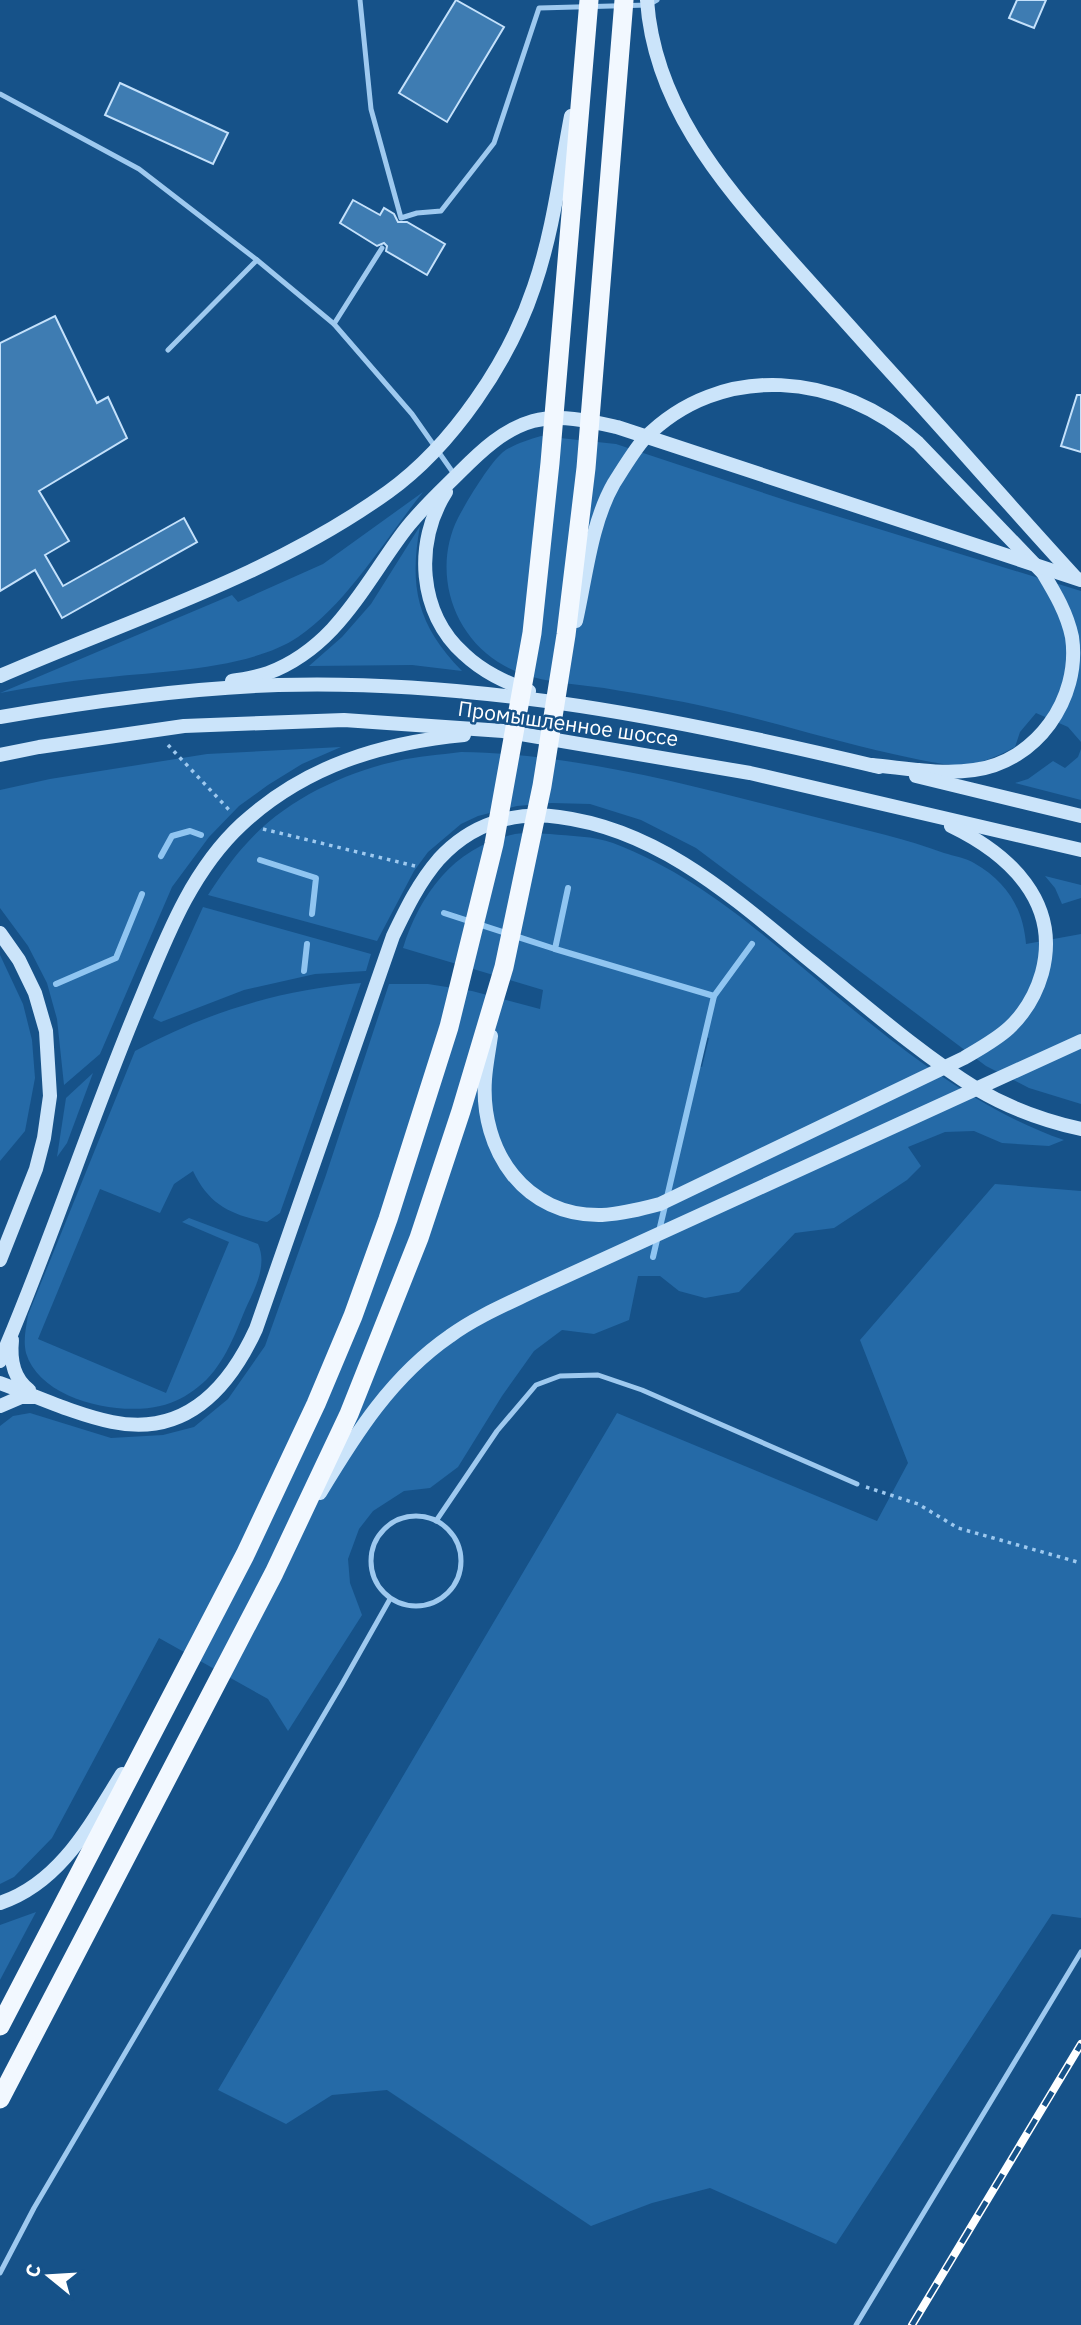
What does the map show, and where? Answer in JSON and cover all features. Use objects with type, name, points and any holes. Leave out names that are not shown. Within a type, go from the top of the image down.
[{"type":"highway","points":[[0,2026],[280,1485],[353,1315],[388,1219],[449,1027],[505,793],[533,621],[550,463],[589,0]]},
{"type":"highway","points":[[0,2099],[274,1573],[349,1414],[419,1238],[504,967],[563,708],[586,468],[624,0]]},
{"type":"main road","points":[[647,0],[648,18],[668,91],[698,148],[717,175],[1081,581]]},
{"type":"main road","points":[[0,676],[241,576],[307,544],[389,492],[424,462],[480,393],[502,359],[537,278],[552,219],[584,50]]},
{"type":"main road","points":[[456,477],[439,503],[428,530],[424,559],[433,610],[461,653],[481,669],[563,708],[602,513],[613,486],[643,441],[690,406],[737,388],[781,384],[842,396],[900,427],[1043,573],[1058,597],[1067,620],[1072,639],[1073,664],[1062,705],[1051,725],[1037,740],[998,764],[975,770],[947,772],[872,765]]},
{"type":"main road","points":[[182,692],[267,673],[296,658],[324,638],[361,596],[405,531],[430,500],[491,443],[511,429],[534,421],[558,418],[586,420],[643,436],[1081,581]]},
{"type":"main road","name":"Промышленное шоссе","points":[[0,717],[71,705],[182,692],[278,685],[486,693],[872,765],[1081,816]]},
{"type":"main road","name":"Промышленное шоссе","points":[[0,755],[184,726],[344,720],[503,731],[750,773],[1081,850]]},
{"type":"main road","points":[[0,1361],[119,1050],[168,932],[199,876],[242,824],[299,782],[333,763],[410,742],[503,731]]},
{"type":"main road","points":[[504,967],[485,1080],[486,1104],[495,1146],[509,1171],[541,1200],[560,1209],[583,1214],[602,1214],[633,1211],[660,1204],[952,1064],[1009,1028],[1026,1009],[1038,985],[1045,962],[1044,918],[1038,901],[1009,865],[988,847],[928,814]]},
{"type":"main road","points":[[0,1383],[112,1422],[137,1425],[182,1416],[202,1404],[235,1370],[256,1329],[393,936],[405,910],[430,870],[458,842],[499,819],[523,815],[575,819],[603,825],[629,834],[684,863],[712,882],[892,1027],[977,1089],[1035,1115],[1081,1129]]},
{"type":"main road","points":[[0,933],[19,960],[35,993],[46,1031],[50,1096],[36,1169],[0,1259]]},
{"type":"main road","points":[[274,1573],[348,1446],[370,1414],[390,1388],[451,1335],[536,1290],[1081,1041]]},
{"type":"main road","points":[[13,1330],[11,1355],[15,1371],[25,1387],[39,1397]]},
{"type":"main road","points":[[0,1406],[22,1397],[39,1397]]},
{"type":"main road","points":[[0,1903],[32,1889],[69,1855],[173,1693]]},
{"type":"lane","points":[[360,0],[371,109],[401,218],[417,213],[441,211],[494,144],[539,8],[648,5],[657,0]]},
{"type":"lane","points":[[0,94],[139,169],[257,260],[334,324],[412,414],[456,477]]},
{"type":"lane","points":[[334,324],[382,248]]},
{"type":"lane","points":[[168,350],[257,260]]},
{"type":"lane","points":[[436,1521],[497,1432],[537,1385],[559,1376],[598,1374],[642,1390],[857,1484]]},
{"type":"lane","points":[[418,1516],[436,1521],[450,1533],[459,1549],[460,1567],[454,1585],[442,1598],[425,1606],[407,1606],[390,1599],[377,1584],[371,1566],[373,1547],[383,1531],[398,1520],[418,1516]]},
{"type":"lane","points":[[0,2273],[34,2208],[390,1599]]},
{"type":"lane","points":[[856,2325],[1081,1952]]},
{"type":"path","points":[[154,730],[242,824],[430,870]]},
{"type":"path","points":[[857,1484],[918,1504],[958,1528],[1081,1563]]},
{"type":"shaded area","points":[[541,436],[616,444],[791,502],[1081,591],[1081,742],[1068,727],[1036,713],[1020,732],[1015,747],[979,762],[955,765],[872,749],[698,705],[536,678],[510,669],[481,649],[458,616],[447,577],[447,557],[458,518],[497,458],[521,442]]},
{"type":"shaded area","points":[[423,492],[365,570],[333,607],[298,637],[278,648],[229,663],[75,681],[0,693],[232,595],[238,602],[323,564]]},
{"type":"shaded area","points":[[420,526],[416,568],[420,604],[435,638],[462,671],[412,665],[309,666],[342,637],[371,604]]},
{"type":"shaded area","points":[[341,747],[302,764],[268,785],[239,806],[209,837],[172,887],[100,1054],[64,1085],[57,1019],[47,983],[28,946],[0,908],[0,790],[50,779],[207,754]]},
{"type":"shaded area","points":[[1081,749],[1081,800],[1015,783],[1028,779],[1053,761],[1065,768],[1078,757]]},
{"type":"shaded area","points":[[461,752],[507,754],[600,766],[886,835],[974,863],[996,879],[1011,897],[1021,919],[1026,944],[1081,934],[1081,1104],[1029,1088],[986,1066],[696,848],[641,820],[590,804],[517,806],[478,816],[461,824],[428,852],[414,871],[377,941],[208,895],[247,843],[278,814],[296,802],[336,781],[377,766]]},
{"type":"shaded area","points":[[516,834],[545,834],[613,843],[672,871],[752,926],[882,1033],[940,1075],[1000,1112],[1064,1140],[1049,1146],[1002,1143],[974,1131],[945,1132],[908,1147],[921,1166],[907,1180],[834,1228],[795,1233],[739,1292],[705,1298],[679,1291],[660,1276],[638,1276],[629,1320],[594,1334],[562,1330],[534,1351],[502,1396],[458,1467],[430,1488],[404,1491],[373,1511],[359,1529],[348,1559],[350,1583],[362,1615],[288,1731],[268,1699],[159,1638],[52,1838],[14,1877],[0,1884],[0,1426],[13,1416],[30,1413],[111,1438],[163,1435],[194,1427],[228,1399],[265,1346],[326,1175],[389,984],[428,984],[472,991],[540,1009],[543,990],[403,948],[419,909],[442,876],[456,862],[491,841]],"holes":[[[703,1036],[709,1038],[702,1067],[695,1065]]]},
{"type":"shaded area","points":[[1045,876],[1081,885],[1081,898],[1062,904],[1055,888]]},
{"type":"shaded area","points":[[203,907],[371,954],[366,971],[315,974],[244,990],[161,1022],[153,1018]]},
{"type":"shaded area","points":[[0,955],[23,1004],[32,1040],[35,1078],[25,1131],[0,1161]]},
{"type":"shaded area","points":[[361,983],[280,1213],[267,1222],[232,1212],[206,1192],[193,1171],[174,1184],[160,1213],[100,1189],[38,1339],[166,1393],[229,1242],[182,1222],[189,1218],[258,1244],[261,1252],[261,1269],[256,1286],[232,1341],[214,1371],[198,1387],[180,1399],[143,1409],[123,1409],[82,1401],[47,1383],[34,1369],[26,1353],[28,1315],[135,1051],[190,1025],[245,1005],[301,991]]},
{"type":"shaded area","points":[[93,1073],[67,1143],[57,1157],[66,1098]]},
{"type":"shaded area","points":[[995,1184],[1081,1191],[1081,1918],[1052,1914],[836,2244],[710,2188],[652,2203],[591,2226],[387,2090],[332,2095],[286,2124],[218,2090],[617,1413],[877,1521],[908,1463],[860,1340]]},
{"type":"shaded area","points":[[36,1912],[0,1980],[0,1925]]},
{"type":"building","points":[[456,0],[504,27],[447,122],[399,93]]},
{"type":"building","points":[[1017,0],[1046,0],[1034,28],[1009,18]]},
{"type":"building","points":[[120,83],[228,133],[213,164],[105,115]]},
{"type":"building","points":[[353,200],[380,215],[384,208],[394,214],[398,222],[407,222],[445,244],[427,275],[386,251],[387,246],[384,243],[377,246],[340,223]]},
{"type":"building","points":[[55,316],[97,403],[108,397],[127,438],[39,491],[69,541],[45,555],[63,586],[184,518],[197,542],[62,618],[35,570],[0,591],[0,343]]},
{"type":"building","points":[[1077,395],[1081,395],[1081,452],[1061,446]]},
{"type":"waterway","points":[[161,856],[172,836],[190,831],[201,835]]},
{"type":"waterway","points":[[260,860],[316,878],[312,914]]},
{"type":"waterway","points":[[568,888],[555,949],[714,996]]},
{"type":"waterway","points":[[56,984],[116,958],[142,894]]},
{"type":"waterway","points":[[444,913],[555,949]]},
{"type":"waterway","points":[[304,971],[307,944]]},
{"type":"waterway","points":[[653,1257],[714,996],[752,944]]},
{"type":"railway","points":[[912,2325],[1081,2044]]}]
